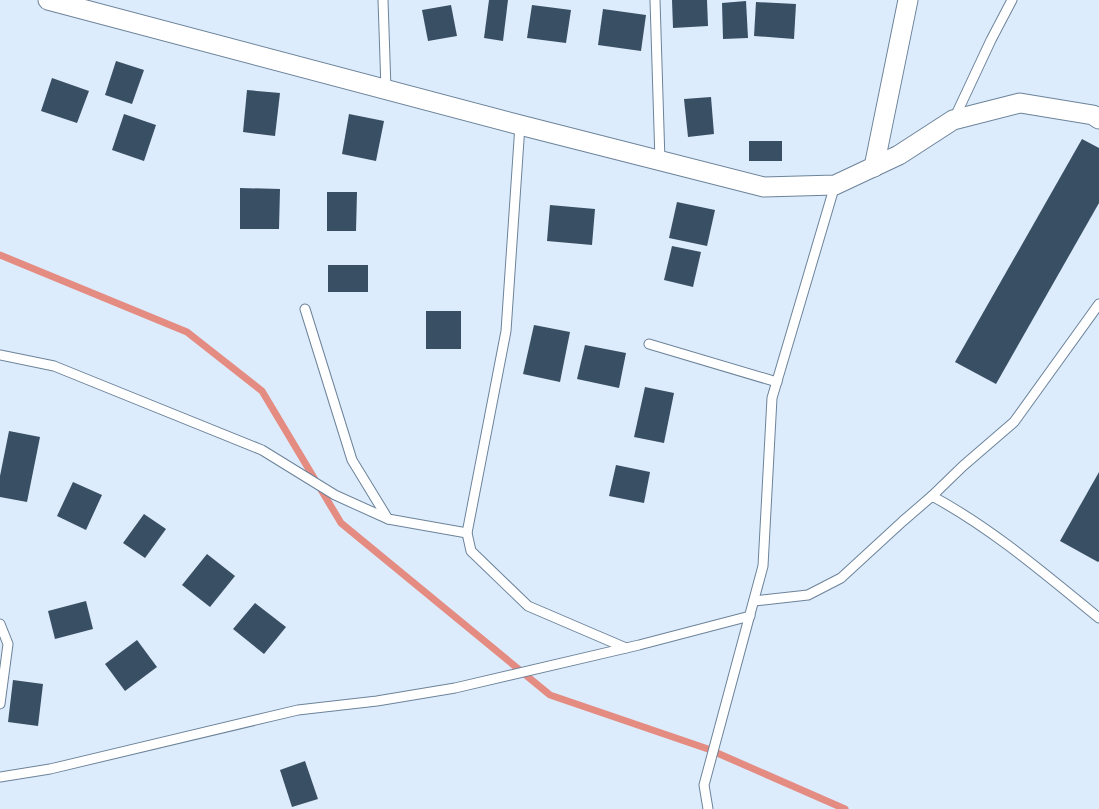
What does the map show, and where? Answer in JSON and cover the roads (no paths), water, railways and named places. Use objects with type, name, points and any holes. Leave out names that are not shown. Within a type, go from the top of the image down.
[{"type":"street","points":[[48,0],[520,125],[764,187],[836,185],[899,155],[954,120],[1020,103],[1093,115],[1099,118]]},
{"type":"street","points":[[874,167],[908,0]]},
{"type":"lane","points":[[383,0],[386,89]]},
{"type":"lane","points":[[655,0],[660,161]]},
{"type":"lane","points":[[954,120],[991,40],[1012,0]]},
{"type":"lane","points":[[520,125],[506,331],[466,533],[471,551],[528,606],[626,648]]},
{"type":"lane","points":[[708,809],[704,785],[763,566],[772,398],[836,185]]},
{"type":"lane","points":[[754,602],[808,595],[842,578],[963,466],[1014,422],[1099,304]]},
{"type":"lane","points":[[305,309],[352,460],[388,519]]},
{"type":"lane","points":[[649,344],[777,382]]},
{"type":"lane","points":[[0,356],[54,366],[262,450],[335,495],[388,519],[466,533]]},
{"type":"lane","points":[[932,496],[993,534],[1099,618]]},
{"type":"lane","points":[[0,777],[50,768],[298,710],[377,702],[455,688],[626,648],[750,616]]},
{"type":"lane","points":[[0,624],[8,644],[0,704]]},
{"type":"waterway","points":[[0,255],[187,332],[262,391],[341,523],[550,695],[708,749],[845,809]]}]
